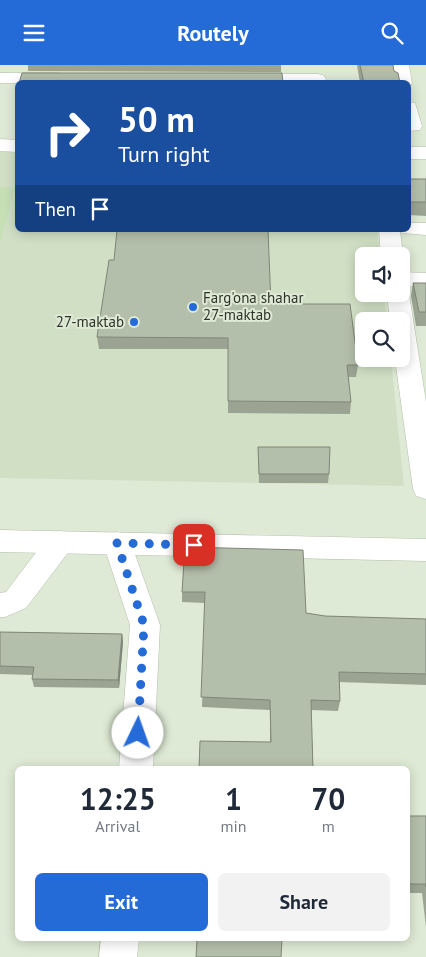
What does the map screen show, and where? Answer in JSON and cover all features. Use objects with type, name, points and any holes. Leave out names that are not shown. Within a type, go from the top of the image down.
[{"type":"main road","points":[[0,71],[2,65]]},
{"type":"main road","points":[[400,65],[402,80]]},
{"type":"main road","points":[[228,79],[317,76]]},
{"type":"main road","points":[[0,78],[79,78]]},
{"type":"main road","points":[[411,116],[413,126]]},
{"type":"main road","points":[[0,145],[15,145]]},
{"type":"main road","points":[[411,153],[426,153]]},
{"type":"main road","points":[[411,229],[426,229]]},
{"type":"main road","points":[[389,232],[391,247]]},
{"type":"main road","points":[[410,279],[426,279]]},
{"type":"main road","points":[[400,302],[417,361],[426,489]]},
{"type":"main road","points":[[0,541],[426,550]]},
{"type":"main road","points":[[0,605],[16,600],[60,542]]},
{"type":"main road","points":[[117,543],[144,625],[136,766]]},
{"type":"main road","points":[[118,957],[120,941]]},
{"type":"shaded area","name":"Farg'ona shahar 27-maktab","points":[[0,152],[15,152],[15,232],[377,232],[379,247],[355,247],[355,302],[385,302],[386,312],[355,312],[355,367],[392,367],[404,486],[0,478]]},
{"type":"shaded area","points":[[0,187],[15,188],[0,243]]},
{"type":"building","points":[[360,65],[393,65],[399,80],[363,80]]},
{"type":"building","points":[[22,73],[282,73],[283,80],[20,80]]},
{"type":"building","points":[[411,179],[426,179],[426,202],[411,202]]},
{"type":"building","name":"27-maktab","points":[[117,232],[268,232],[271,304],[350,304],[355,342],[355,365],[347,365],[351,402],[228,401],[228,338],[97,337],[109,260],[114,260]]},
{"type":"building","points":[[413,283],[426,283],[426,312],[419,312]]},
{"type":"building","points":[[258,447],[330,447],[329,474],[259,474]]},
{"type":"building","points":[[185,547],[303,550],[306,613],[325,616],[426,619],[426,674],[339,672],[340,701],[311,700],[313,766],[199,766],[200,741],[271,742],[270,700],[201,697],[205,592],[182,592]]},
{"type":"building","points":[[0,632],[122,634],[118,680],[32,679],[34,667],[0,666]]},
{"type":"building","points":[[410,816],[426,816],[426,884],[410,884]]},
{"type":"building","points":[[197,941],[282,941],[281,957],[196,957]]},
{"type":"place","name":"Farg'ona shahar 27-maktab","points":[[193,307]]},
{"type":"place","name":"27-maktab","points":[[134,322]]},
{"type":"route","points":[[138,733],[144,625],[117,543],[194,545]]}]
